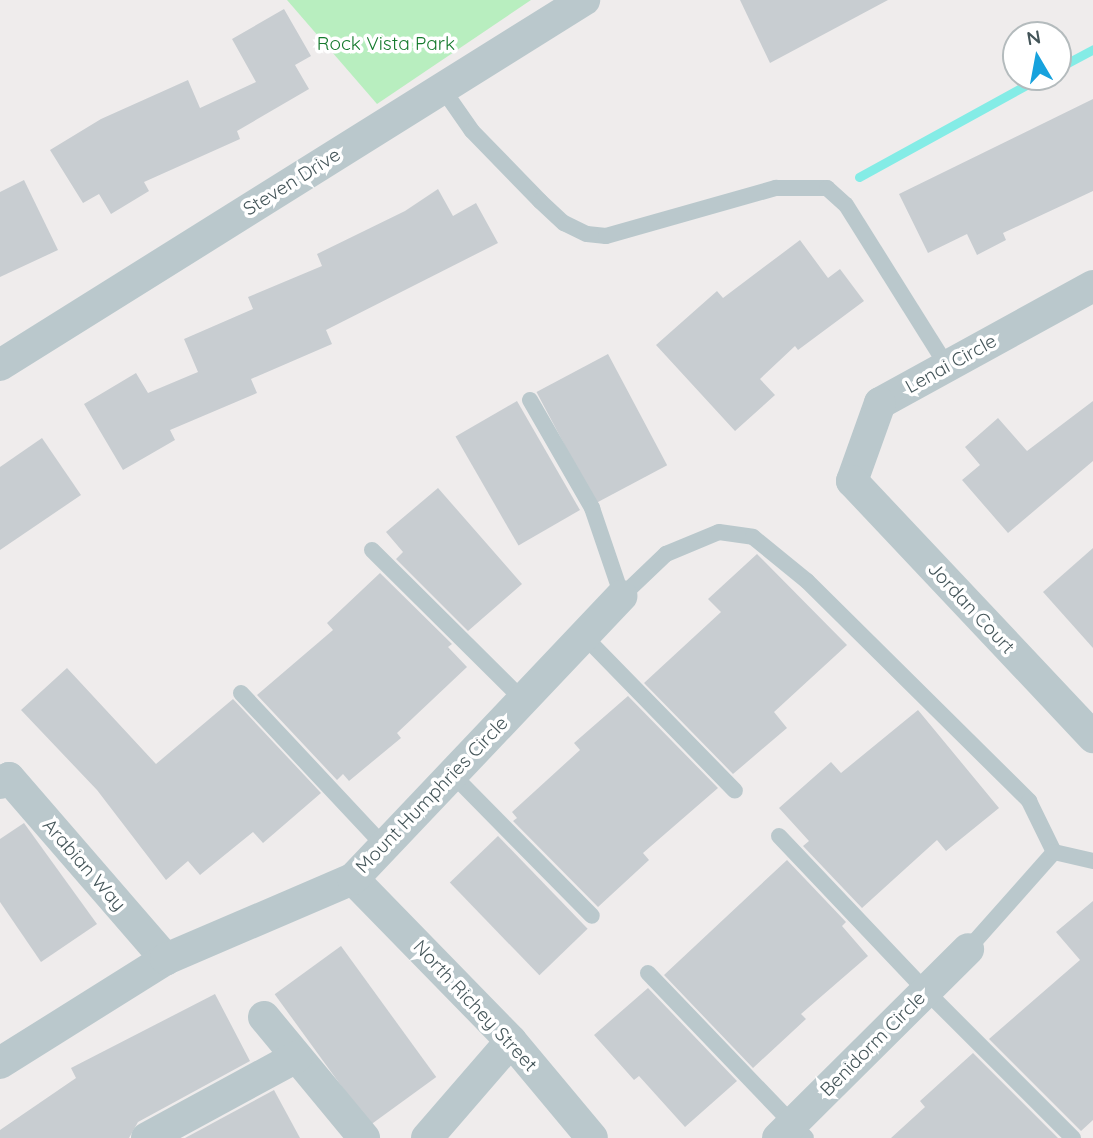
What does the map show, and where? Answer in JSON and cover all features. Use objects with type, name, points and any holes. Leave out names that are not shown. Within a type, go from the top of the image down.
[{"type":"street","name":"Steven Drive","points":[[0,365],[584,0]]},
{"type":"street","name":"Lenai Circle","points":[[853,478],[880,403],[1093,286]]},
{"type":"street","name":"Jordan Court","points":[[853,478],[1093,737]]},
{"type":"street","name":"Mount Humphries Circle","points":[[0,1063],[166,959],[353,879],[622,596]]},
{"type":"street","name":"Arabian Way","points":[[0,783],[9,778],[166,959]]},
{"type":"street","name":"North Richey Street","points":[[353,879],[511,1041],[592,1138]]},
{"type":"street","name":"Benidorm Circle","points":[[792,1133],[968,949]]},
{"type":"street","points":[[264,1017],[364,1138]]},
{"type":"street","points":[[428,1138],[511,1041]]},
{"type":"street","points":[[148,1138],[296,1057]]},
{"type":"lane","points":[[442,88],[472,131],[540,201],[564,222],[587,233],[606,236],[776,188],[827,188],[846,205],[947,366]]},
{"type":"lane","points":[[530,400],[592,508],[622,596],[666,554],[719,531],[752,537],[807,581],[1029,801],[1054,852]]},
{"type":"lane","points":[[372,550],[523,700]]},
{"type":"lane","points":[[584,636],[735,791]]},
{"type":"lane","points":[[241,693],[384,846]]},
{"type":"lane","points":[[452,774],[592,916]]},
{"type":"lane","points":[[779,836],[926,991],[1073,1138]]},
{"type":"lane","points":[[1054,852],[1093,861]]},
{"type":"lane","points":[[968,949],[1054,852]]},
{"type":"lane","points":[[648,973],[792,1133]]},
{"type":"green space","name":"Rock Vista Park","points":[[287,0],[531,0],[377,104]]},
{"type":"building","points":[[740,0],[888,0],[770,63]]},
{"type":"building","points":[[284,9],[311,56],[295,65],[309,89],[237,131],[240,139],[144,182],[149,191],[111,214],[99,194],[83,203],[50,150],[101,119],[188,80],[200,108],[256,82],[232,39]]},
{"type":"building","points":[[1093,99],[1093,191],[1003,233],[1006,240],[977,255],[967,234],[928,253],[899,194]]},
{"type":"building","points":[[24,180],[58,250],[0,277],[0,192]]},
{"type":"building","points":[[438,189],[453,216],[476,203],[498,243],[326,330],[332,344],[251,379],[257,393],[170,430],[175,440],[123,470],[84,404],[136,373],[148,393],[198,372],[184,339],[253,309],[248,297],[322,266],[317,254],[405,211]]},
{"type":"building","points":[[800,240],[828,278],[840,269],[864,301],[798,350],[795,346],[760,379],[775,395],[735,431],[656,345],[717,291],[723,298]]},
{"type":"building","points":[[608,354],[667,465],[596,503],[536,392]]},
{"type":"building","points":[[517,401],[580,510],[519,546],[456,437]]},
{"type":"building","points":[[1093,401],[1093,461],[1008,533],[962,480],[980,465],[965,447],[998,418],[1027,451]]},
{"type":"building","points":[[42,438],[81,495],[0,550],[0,467]]},
{"type":"building","points":[[438,488],[522,584],[468,631],[396,559],[403,552],[386,532]]},
{"type":"building","points":[[1093,548],[1093,648],[1043,592]]},
{"type":"building","points":[[757,554],[847,645],[774,712],[787,728],[733,774],[644,683],[721,612],[708,599]]},
{"type":"building","points":[[380,573],[452,644],[448,647],[467,667],[397,733],[401,738],[349,781],[343,774],[337,780],[257,695],[333,630],[327,623]]},
{"type":"building","points":[[67,668],[156,764],[233,699],[321,793],[263,843],[253,832],[200,875],[188,861],[166,880],[97,790],[21,710]]},
{"type":"building","points":[[628,696],[718,788],[643,853],[649,860],[598,907],[513,821],[517,818],[512,812],[580,750],[574,743]]},
{"type":"building","points":[[918,710],[999,808],[946,851],[937,840],[862,908],[803,846],[809,841],[779,808],[831,762],[841,773]]},
{"type":"building","points":[[24,823],[97,924],[41,962],[0,902],[0,839]]},
{"type":"building","points":[[498,836],[588,929],[539,975],[450,883]]},
{"type":"building","points":[[787,860],[846,922],[842,926],[868,956],[801,1014],[806,1019],[753,1068],[664,975]]},
{"type":"building","points":[[1093,901],[1093,1120],[1081,1131],[989,1039],[1080,960],[1056,932]]},
{"type":"building","points":[[341,946],[436,1077],[370,1125],[275,994]]},
{"type":"building","points":[[648,988],[737,1081],[685,1127],[639,1076],[634,1080],[594,1035]]},
{"type":"building","points":[[215,994],[250,1061],[138,1122],[129,1138],[0,1138],[0,1130],[76,1078],[71,1068]]},
{"type":"building","points":[[973,1053],[1058,1138],[891,1138],[925,1107],[920,1101]]},
{"type":"building","points":[[274,1090],[300,1138],[185,1138]]},
{"type":"waterway","points":[[1072,60],[1093,49]]},
{"type":"waterway","points":[[859,177],[1016,91]]}]
